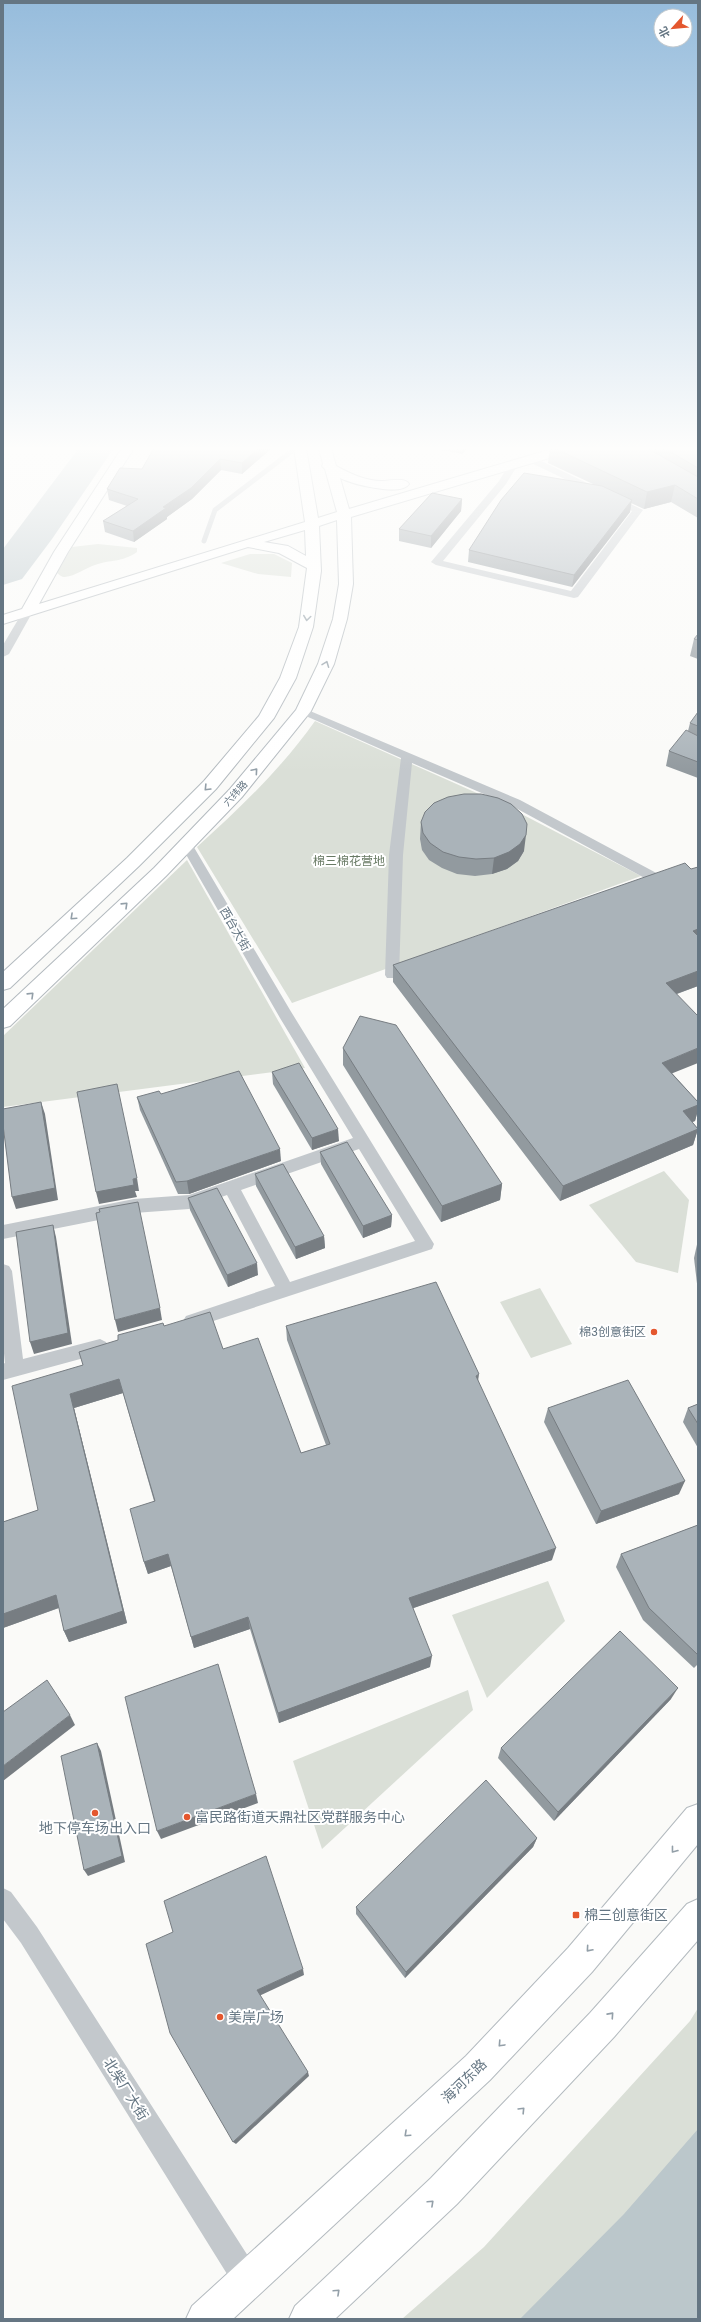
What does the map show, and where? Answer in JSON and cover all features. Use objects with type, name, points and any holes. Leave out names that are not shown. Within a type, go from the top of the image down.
[{"type":"main road","points":[[27,613],[59,556]]},
{"type":"main road","points":[[3,620],[205,556]]},
{"type":"main road","points":[[299,556],[314,566]]},
{"type":"main road","name":"六纬路","points":[[3,983],[133,862],[210,785],[266,718],[288,678],[306,627],[314,566],[313,556]]},
{"type":"main road","name":"六纬路","points":[[3,1021],[186,844],[236,793],[303,711],[326,664],[340,619],[346,584],[345,556]]},
{"type":"main road","points":[[17,601],[70,584]]},
{"type":"main road","name":"海河东路","points":[[205,2319],[478,2068],[580,1960],[670,1855],[698,1819]]},
{"type":"main road","points":[[308,2319],[450,2185],[602,2025],[698,1915]]},
{"type":"street","points":[[441,556],[436,562],[574,595],[603,556]]},
{"type":"street","points":[[3,654],[27,613]]},
{"type":"street","points":[[303,711],[516,803],[657,879]]},
{"type":"street","points":[[392,975],[396,855],[406,756]]},
{"type":"street","name":"西台大街","points":[[186,844],[285,1014],[426,1244],[286,1291]]},
{"type":"street","points":[[3,1232],[134,1206],[189,1202],[363,1141]]},
{"type":"street","points":[[175,1326],[286,1291],[232,1187]]},
{"type":"street","points":[[3,1271],[9,1370],[118,1342]]},
{"type":"street","name":"北柴厂大街","points":[[3,1900],[29,1935],[247,2280]]},
{"type":"green space","points":[[67,556],[129,556],[101,563],[77,574],[65,577],[62,577],[57,573]]},
{"type":"green space","points":[[242,556],[279,556],[292,563],[291,577],[258,574],[221,563]]},
{"type":"green space","name":"棉三棉花营地","points":[[315,721],[506,806],[641,876],[292,1003],[197,847],[229,818],[274,772]]},
{"type":"green space","points":[[187,860],[305,1068],[3,1107],[3,1036]]},
{"type":"green space","points":[[664,1171],[689,1200],[678,1273],[636,1262],[589,1205]]},
{"type":"green space","points":[[540,1288],[572,1344],[531,1358],[500,1302]]},
{"type":"green space","points":[[548,1581],[565,1621],[487,1698],[452,1615]]},
{"type":"green space","points":[[468,1690],[473,1710],[322,1849],[293,1761]]},
{"type":"green space","points":[[698,2008],[698,2319],[402,2319],[484,2247],[690,2021]]},
{"type":"shaded area","points":[[3,556],[39,556],[22,579],[3,585]]},
{"type":"shaded area","points":[[698,2129],[698,2319],[520,2319],[624,2214]]},
{"type":"building","points":[[496,556],[588,556],[574,575]]},
{"type":"building","points":[[698,634],[698,640],[694,639]]},
{"type":"building","points":[[698,712],[698,726],[690,723]]},
{"type":"building","points":[[686,730],[698,736],[698,762],[669,751]]},
{"type":"building","points":[[464,794],[481,794],[498,798],[511,804],[522,814],[527,824],[526,835],[520,844],[509,852],[494,858],[476,859],[459,857],[443,852],[430,843],[423,833],[421,822],[425,812],[434,803],[448,797]]},
{"type":"building","points":[[685,863],[691,869],[698,867],[698,929],[693,931],[698,936],[698,971],[666,983],[698,1016],[698,1048],[662,1063],[698,1102],[698,1105],[683,1111],[698,1129],[563,1186],[393,965]]},
{"type":"building","points":[[360,1016],[396,1025],[502,1184],[442,1206],[343,1048]]},
{"type":"building","points":[[299,1063],[338,1129],[312,1138],[272,1072]]},
{"type":"building","points":[[239,1071],[280,1149],[187,1181],[176,1182],[137,1097],[159,1091],[161,1094]]},
{"type":"building","points":[[117,1084],[137,1178],[133,1179],[134,1185],[96,1192],[77,1092]]},
{"type":"building","points":[[41,1102],[55,1188],[12,1197],[3,1125],[3,1109]]},
{"type":"building","points":[[347,1142],[392,1215],[363,1226],[320,1152]]},
{"type":"building","points":[[283,1164],[324,1236],[295,1247],[255,1174]]},
{"type":"building","points":[[217,1188],[257,1263],[227,1275],[188,1198]]},
{"type":"building","points":[[138,1202],[160,1308],[115,1320],[96,1213],[100,1212],[99,1209]]},
{"type":"building","points":[[53,1225],[68,1333],[30,1342],[16,1232]]},
{"type":"building","points":[[436,1282],[479,1374],[476,1376],[556,1548],[409,1598],[432,1656],[278,1713],[248,1617],[191,1637],[168,1554],[144,1562],[130,1509],[155,1501],[119,1379],[70,1394],[123,1611],[64,1631],[56,1595],[3,1614],[3,1522],[38,1510],[12,1386],[83,1365],[79,1352],[118,1340],[118,1335],[163,1323],[164,1326],[210,1312],[223,1349],[258,1338],[301,1453],[330,1444],[286,1326]]},
{"type":"building","points":[[628,1380],[685,1481],[601,1511],[548,1408]]},
{"type":"building","points":[[698,1404],[698,1424],[688,1408]]},
{"type":"building","points":[[698,1525],[698,1655],[649,1608],[621,1554]]},
{"type":"building","points":[[620,1631],[678,1688],[558,1812],[501,1748]]},
{"type":"building","points":[[218,1664],[256,1794],[157,1831],[125,1697]]},
{"type":"building","points":[[47,1680],[70,1715],[3,1766],[3,1712]]},
{"type":"building","name":"地下停车场出入口","points":[[97,1743],[122,1856],[84,1870],[61,1756]]},
{"type":"building","points":[[486,1780],[537,1838],[406,1972],[356,1907]]},
{"type":"building","name":"美岸广场","points":[[266,1856],[303,1969],[257,1990],[308,2072],[233,2142],[170,2033],[146,1944],[173,1932],[164,1901]]},
{"type":"place","name":"棉3创意街区","points":[[654,1332]]},
{"type":"place","name":"地下停车场出入口","points":[[95,1813]]},
{"type":"place","name":"富民路街道天鼎社区党群服务中心","points":[[187,1817]]},
{"type":"place","name":"棉三创意街区","points":[[576,1915]]},
{"type":"place","name":"美岸广场","points":[[220,2017]]}]
